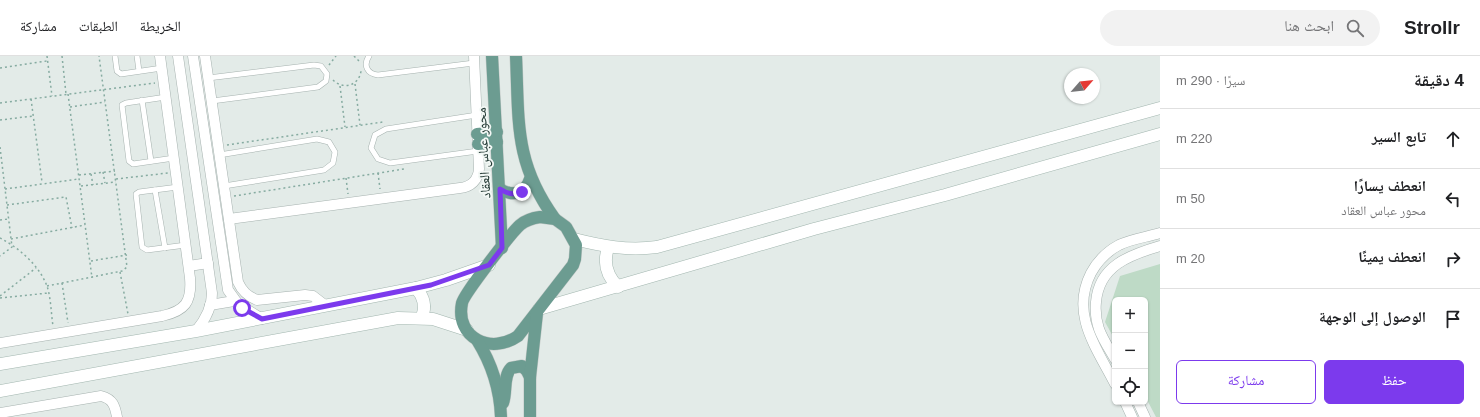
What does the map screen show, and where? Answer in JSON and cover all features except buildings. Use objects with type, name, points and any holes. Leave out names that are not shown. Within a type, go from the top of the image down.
[{"type":"main road","name":"محور عباس العقاد","points":[[492,56],[502,248]]},
{"type":"main road","points":[[478,340],[491,345],[506,344],[518,336],[573,265],[576,252],[574,238],[566,227],[554,219],[537,193],[530,179],[521,143],[516,56]]},
{"type":"main road","points":[[574,238],[608,248],[632,250],[657,247],[940,171],[1160,108]]},
{"type":"main road","points":[[538,310],[814,229],[945,195],[1160,134]]},
{"type":"main road","points":[[478,143],[497,137]]},
{"type":"main road","points":[[500,189],[507,193],[514,194],[522,192],[528,186],[530,179]]},
{"type":"main road","points":[[467,330],[462,316],[463,301],[466,294],[520,225],[526,221],[540,217],[554,219]]},
{"type":"main road","points":[[608,248],[606,258],[607,269],[611,279],[618,287]]},
{"type":"main road","points":[[0,364],[90,350],[262,319],[416,288],[446,280],[489,265]]},
{"type":"main road","points":[[416,288],[422,295],[424,304],[422,317]]},
{"type":"main road","points":[[530,417],[530,377],[538,310]]},
{"type":"main road","points":[[0,391],[374,322],[398,318],[422,317],[445,321],[467,330],[478,340],[494,372],[501,412]]},
{"type":"main road","points":[[501,412],[506,392],[508,370],[514,366],[522,366],[528,371],[530,377]]},
{"type":"street","points":[[0,343],[175,313],[186,304],[191,292],[189,266],[160,56]]},
{"type":"street","points":[[178,56],[212,293],[210,306],[203,322],[196,331]]},
{"type":"street","points":[[193,56],[228,290],[234,300],[242,308],[262,319]]},
{"type":"street","points":[[205,56],[238,282],[241,288],[251,298],[257,300],[308,295],[326,306]]},
{"type":"street","points":[[229,219],[468,186],[475,180],[479,173],[474,60]]},
{"type":"street","points":[[164,83],[182,83]]},
{"type":"street","points":[[176,172],[194,169]]},
{"type":"street","points":[[1112,378],[1085,321],[1082,301],[1086,284],[1098,262],[1109,251],[1121,244],[1160,233]]},
{"type":"street","points":[[224,263],[233,246]]},
{"type":"street","points":[[1112,354],[1099,330],[1095,314],[1097,290],[1105,276],[1122,260],[1138,252],[1160,246]]},
{"type":"street","points":[[189,266],[208,263]]},
{"type":"street","points":[[210,277],[226,275]]},
{"type":"street","points":[[210,306],[234,300]]},
{"type":"street","points":[[0,413],[101,396],[112,401],[115,406],[117,417]]},
{"type":"street","points":[[1126,405],[1132,417]]},
{"type":"street","points":[[1139,405],[1145,417]]},
{"type":"lane","points":[[115,56],[117,71],[120,73],[162,68]]},
{"type":"lane","points":[[137,56],[140,71]]},
{"type":"lane","points":[[369,56],[366,60],[366,67],[371,73],[378,75],[474,60]]},
{"type":"lane","points":[[208,78],[314,65],[321,66],[327,74],[324,83],[318,87],[212,101]]},
{"type":"lane","points":[[166,97],[126,103],[122,106],[129,161],[133,164],[174,158]]},
{"type":"lane","points":[[142,100],[151,161]]},
{"type":"lane","points":[[477,115],[386,129],[375,135],[371,148],[378,159],[390,163],[478,143]]},
{"type":"lane","points":[[219,150],[318,139],[329,142],[335,152],[333,163],[324,170],[224,186]]},
{"type":"lane","points":[[178,186],[139,192],[136,195],[142,247],[146,250],[186,245]]},
{"type":"lane","points":[[155,190],[164,248]]},
{"type":"path","points":[[47,56],[52,96]]},
{"type":"path","points":[[62,56],[92,278]]},
{"type":"path","points":[[47,286],[120,272],[128,266],[99,56]]},
{"type":"path","points":[[329,71],[330,65],[336,56]]},
{"type":"path","points":[[0,68],[47,60]]},
{"type":"path","points":[[331,77],[340,85],[347,86],[355,83],[359,79]]},
{"type":"path","points":[[0,103],[103,89],[164,83]]},
{"type":"path","points":[[355,83],[360,125]]},
{"type":"path","points":[[340,85],[345,127]]},
{"type":"path","points":[[31,99],[42,182]]},
{"type":"path","points":[[70,107],[105,102]]},
{"type":"path","points":[[0,120],[33,116]]},
{"type":"path","points":[[219,150],[345,127],[384,122]]},
{"type":"path","points":[[0,147],[12,246]]},
{"type":"path","points":[[226,197],[409,168]]},
{"type":"path","points":[[79,175],[115,171]]},
{"type":"path","points":[[103,172],[105,183]]},
{"type":"path","points":[[116,179],[176,172]]},
{"type":"path","points":[[378,173],[381,199]]},
{"type":"path","points":[[91,174],[93,185]]},
{"type":"path","points":[[346,178],[349,203]]},
{"type":"path","points":[[5,189],[42,182],[79,179]]},
{"type":"path","points":[[80,186],[116,182]]},
{"type":"path","points":[[7,205],[66,197],[72,228]]},
{"type":"path","points":[[0,220],[8,218]]},
{"type":"path","points":[[11,239],[86,226]]},
{"type":"path","points":[[0,238],[26,256],[36,268],[47,286],[54,334]]},
{"type":"path","points":[[0,256],[12,246]]},
{"type":"path","points":[[90,261],[127,255]]},
{"type":"path","points":[[0,297],[36,268]]},
{"type":"path","points":[[120,272],[129,321]]},
{"type":"path","points":[[62,283],[70,331]]},
{"type":"path","points":[[0,297],[48,293]]},
{"type":"green space","points":[[1160,264],[1160,417],[1156,417],[1148,402],[1148,297],[1113,297],[1120,276]]},
{"type":"green space","points":[[1112,301],[1112,335],[1105,322]]},
{"type":"route","points":[[242,308],[262,319],[431,285],[489,265],[502,248],[500,189],[507,193],[514,194],[522,192]]}]
